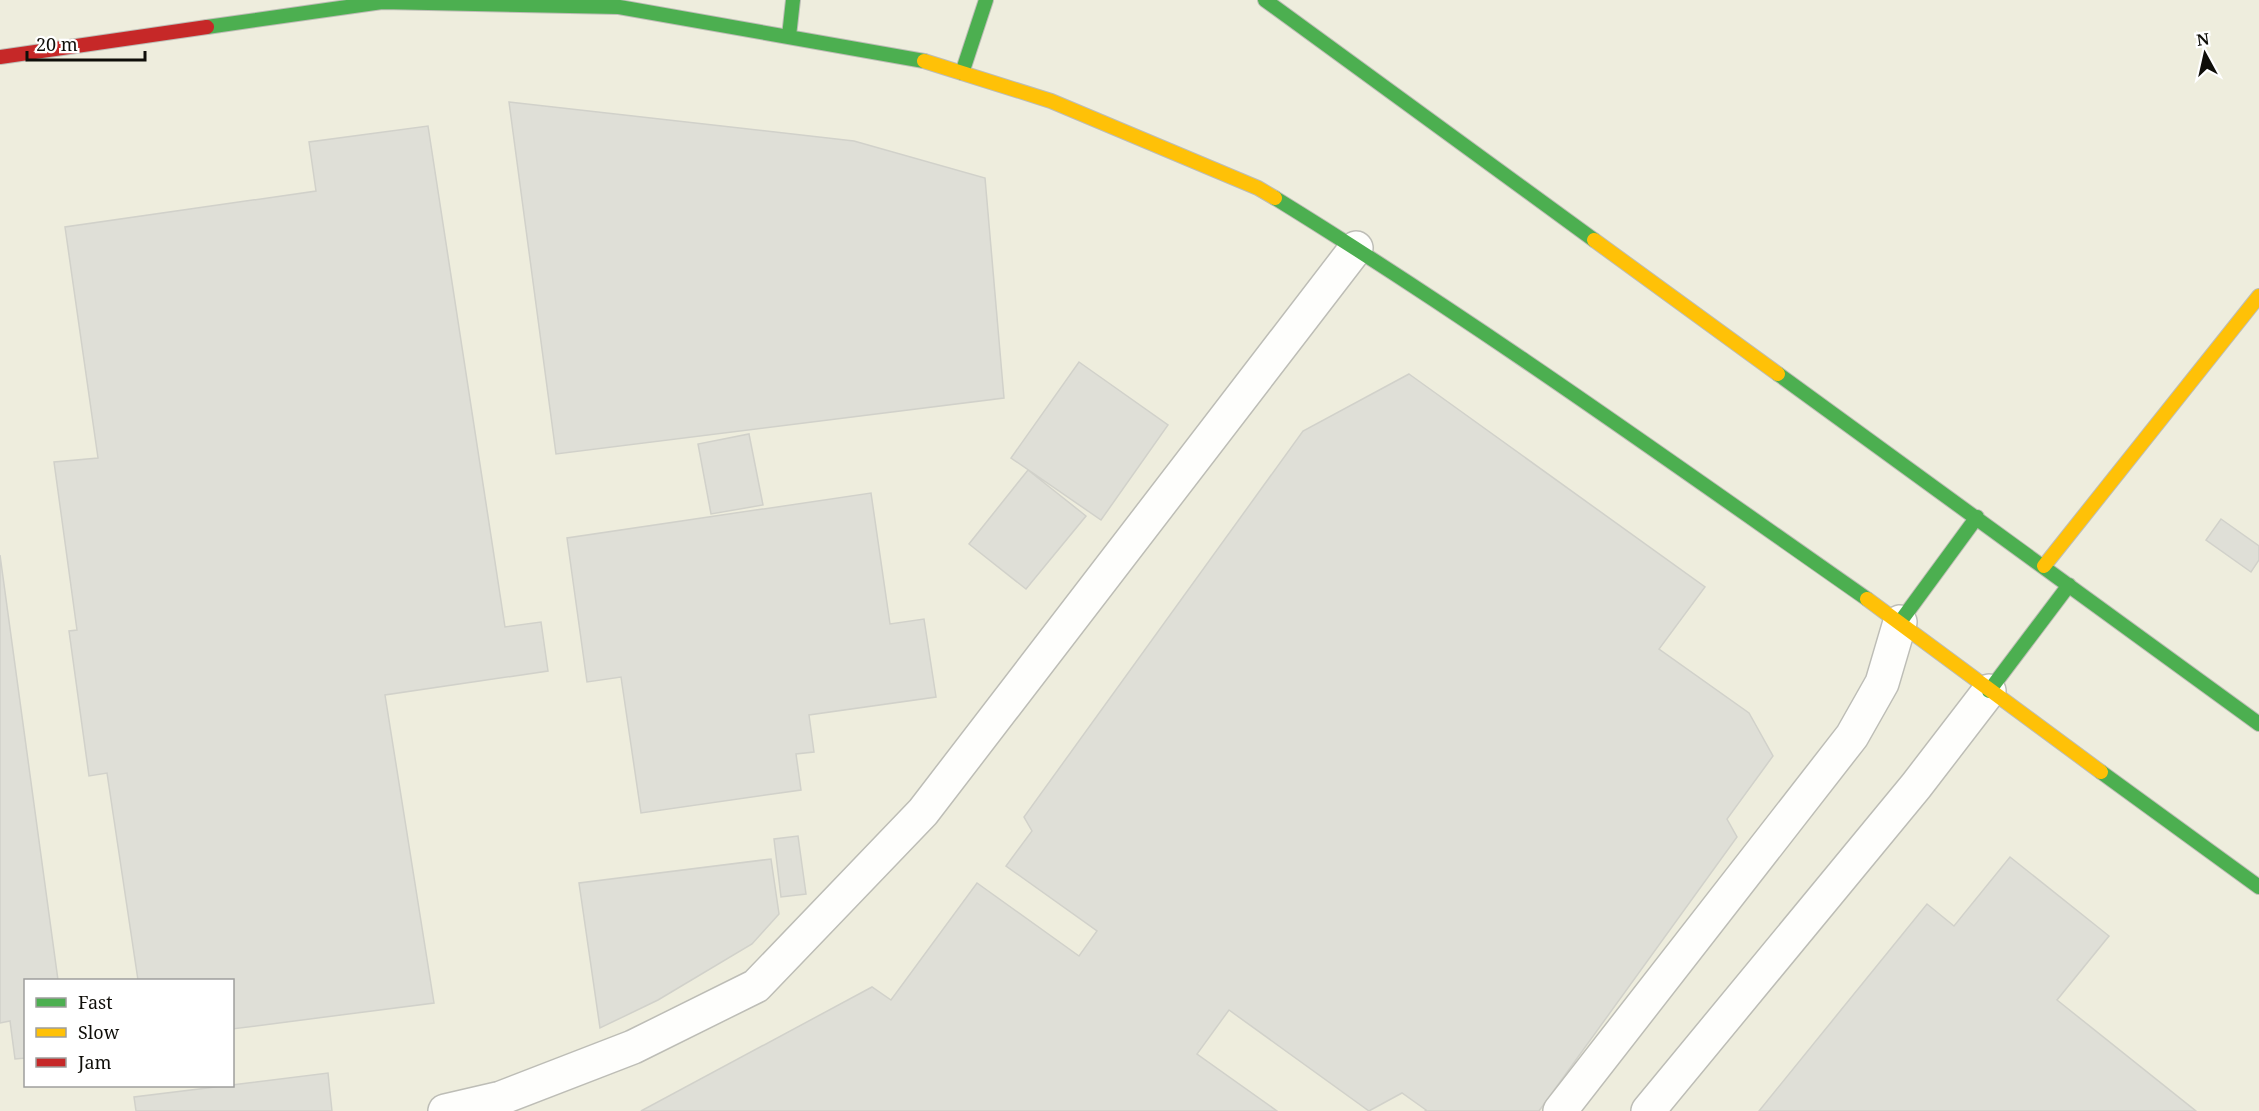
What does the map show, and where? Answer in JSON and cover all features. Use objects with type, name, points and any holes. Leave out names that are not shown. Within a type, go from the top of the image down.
[{"type":"street","points":[[789,36],[793,0]]},
{"type":"street","points":[[962,73],[986,0]]},
{"type":"street","points":[[1265,0],[2259,724]]},
{"type":"street","points":[[0,57],[382,2],[619,7],[915,58],[1051,101],[1258,188],[1356,248],[1516,353],[1900,622],[1989,691],[2259,887]]},
{"type":"street","points":[[445,1111],[501,1098],[633,1047],[756,987],[923,812],[1356,248]]},
{"type":"street","points":[[2044,566],[2259,296]]},
{"type":"street","points":[[1560,1111],[1852,736],[1882,683],[1900,622],[1977,517]]},
{"type":"street","points":[[1648,1111],[1916,786],[2069,585]]},
{"type":"shaded area","points":[[0,0],[2259,0],[2259,1111],[0,1111]]},
{"type":"building","points":[[509,102],[854,141],[985,178],[1004,398],[556,454]]},
{"type":"building","points":[[428,126],[505,627],[541,622],[548,671],[385,695],[434,1003],[234,1029],[234,979],[138,979],[107,773],[89,776],[69,631],[77,630],[54,462],[98,458],[65,227],[316,191],[309,142]]},
{"type":"building","points":[[1079,362],[1168,425],[1101,520],[1011,458]]},
{"type":"building","points":[[1409,374],[1705,587],[1659,649],[1749,713],[1773,756],[1727,819],[1737,837],[1539,1111],[1425,1111],[1402,1093],[1369,1111],[1229,1010],[1197,1054],[1277,1111],[641,1111],[872,987],[891,1000],[977,883],[1079,956],[1097,931],[1006,866],[1032,831],[1024,817],[1303,431]]},
{"type":"building","points":[[749,434],[763,505],[711,514],[698,444]]},
{"type":"building","points":[[1028,470],[1086,516],[1026,589],[969,544]]},
{"type":"building","points":[[871,493],[890,624],[924,619],[936,697],[809,715],[814,752],[796,754],[801,790],[641,813],[621,677],[587,682],[567,538]]},
{"type":"building","points":[[2221,519],[2259,546],[2259,560],[2251,572],[2206,540]]},
{"type":"building","points":[[0,555],[58,979],[24,979],[24,1058],[15,1059],[10,1021],[0,1023]]},
{"type":"building","points":[[798,836],[806,894],[781,897],[774,839]]},
{"type":"building","points":[[2010,857],[2109,936],[2057,1000],[2196,1111],[1759,1111],[1927,904],[1954,926]]},
{"type":"building","points":[[771,859],[779,914],[752,944],[658,1000],[600,1028],[579,883]]},
{"type":"building","points":[[328,1073],[332,1111],[136,1111],[134,1097],[215,1087],[234,1087],[234,1085]]},
{"type":"traffic: fast","points":[[789,36],[793,0]]},
{"type":"traffic: fast","points":[[962,73],[986,0]]},
{"type":"traffic: fast","points":[[1265,0],[1594,240]]},
{"type":"traffic: fast","points":[[207,27],[382,2],[619,7],[924,61]]},
{"type":"traffic: fast","points":[[1275,198],[1500,344],[1867,599]]},
{"type":"traffic: fast","points":[[1778,374],[2259,724]]},
{"type":"traffic: fast","points":[[1900,622],[1977,517]]},
{"type":"traffic: fast","points":[[1989,691],[2069,585]]},
{"type":"traffic: fast","points":[[2101,772],[2259,887]]},
{"type":"traffic: slow","points":[[924,61],[1051,101],[1258,188],[1275,198]]},
{"type":"traffic: slow","points":[[1594,240],[1778,374]]},
{"type":"traffic: slow","points":[[2044,566],[2259,296]]},
{"type":"traffic: slow","points":[[1867,599],[2101,772]]},
{"type":"traffic: jam","points":[[0,57],[207,27]]}]
